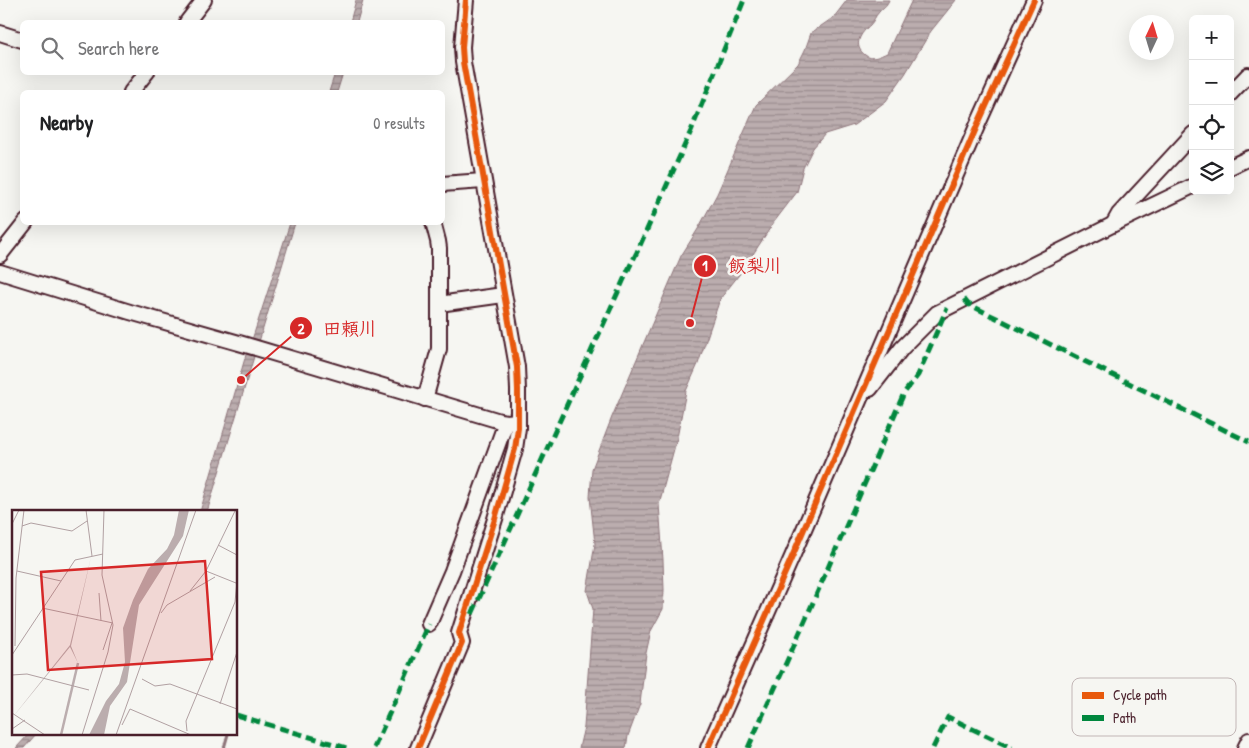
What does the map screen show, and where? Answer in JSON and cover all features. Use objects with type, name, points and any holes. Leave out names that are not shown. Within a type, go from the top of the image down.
[{"type":"street","points":[[188,20],[204,0]]},
{"type":"street","points":[[429,624],[512,422],[518,390],[516,367],[462,56],[466,0]]},
{"type":"street","points":[[708,748],[977,126],[1034,0]]},
{"type":"street","points":[[0,33],[20,39]]},
{"type":"street","points":[[133,90],[145,75]]},
{"type":"street","points":[[1234,90],[1249,75]]},
{"type":"street","points":[[1114,224],[1119,214],[1189,138]]},
{"type":"street","points":[[1234,165],[1249,158]]},
{"type":"street","points":[[445,184],[484,181]]},
{"type":"street","points":[[857,405],[902,348],[937,313],[1189,188]]},
{"type":"street","points":[[0,255],[24,225]]},
{"type":"street","points":[[425,399],[439,349],[439,248],[434,225]]},
{"type":"street","points":[[0,272],[425,399],[512,422]]},
{"type":"street","points":[[439,304],[503,295]]},
{"type":"street","points":[[418,748],[462,643],[458,633],[512,460],[517,435],[512,422]]},
{"type":"street","points":[[1245,748],[1249,740]]},
{"type":"shaded area","points":[[356,0],[363,0],[358,20],[351,20]]},
{"type":"shaded area","points":[[847,0],[889,0],[859,39],[858,43],[861,51],[868,57],[873,58],[887,53],[912,0],[956,0],[931,31],[886,101],[854,125],[825,134],[813,148],[803,168],[797,192],[774,222],[742,271],[720,299],[698,364],[686,391],[677,438],[659,504],[663,560],[663,609],[651,631],[646,653],[640,704],[628,736],[626,748],[579,748],[584,727],[593,609],[587,591],[595,544],[590,497],[592,469],[612,417],[681,256],[717,194],[756,105],[798,64],[811,33],[834,17]]},
{"type":"shaded area","points":[[334,75],[342,75],[338,90],[330,90]]},
{"type":"shaded area","points":[[289,225],[294,225],[258,345],[251,343]]},
{"type":"shaded area","points":[[248,348],[256,350],[208,510],[201,510]]},
{"type":"shaded area","points":[[27,736],[34,736],[24,748],[16,748]]},
{"type":"waterway","points":[[224,748],[227,736]]},
{"type":"marked path","points":[[472,614],[691,131],[744,0]]},
{"type":"marked path","points":[[964,299],[968,304],[1249,442]]},
{"type":"marked path","points":[[748,748],[904,393],[918,375],[947,308]]},
{"type":"marked path","points":[[374,748],[429,624]]},
{"type":"marked path","points":[[238,716],[347,748]]},
{"type":"marked path","points":[[933,748],[948,717],[1012,748]]},
{"type":"cycle path","points":[[418,748],[462,643],[459,633],[495,519],[515,449],[518,428],[517,367],[463,62],[462,47],[466,0]]},
{"type":"cycle path","points":[[708,748],[977,126],[1034,0]]},
{"type":"place","name":"飯梨川","points":[[690,323]]},
{"type":"place","name":"田頼川","points":[[241,380]]}]
